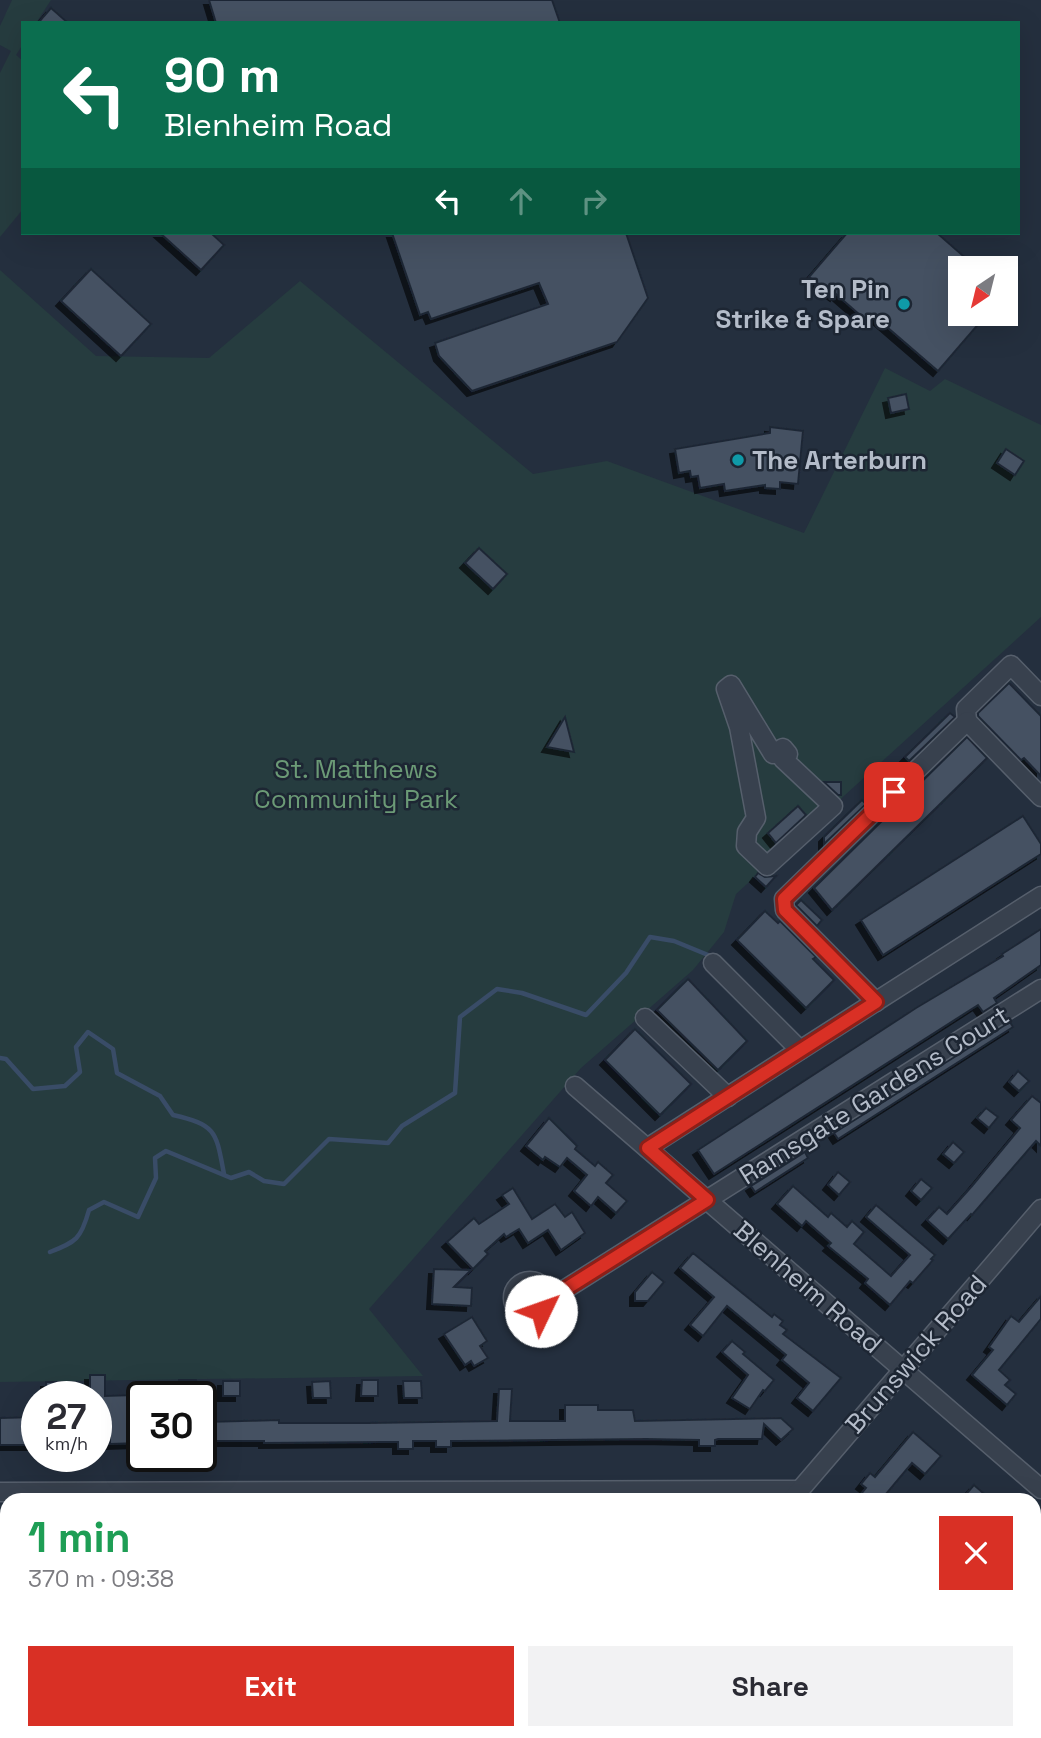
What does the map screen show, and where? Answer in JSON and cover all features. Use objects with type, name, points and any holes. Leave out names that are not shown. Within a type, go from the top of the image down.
[{"type":"street","points":[[1041,696],[1011,665],[965,709],[967,721],[1041,797]]},
{"type":"street","points":[[731,685],[774,754],[783,748],[788,754],[783,759],[833,806],[767,866],[746,846],[747,832],[756,818],[739,727],[726,690],[731,685]]},
{"type":"street","points":[[876,1002],[785,910],[784,899],[967,721]]},
{"type":"street","points":[[648,1148],[1041,896]]},
{"type":"street","points":[[713,963],[800,1050]]},
{"type":"street","name":"Ramsgate Gardens Court","points":[[547,1295],[556,1295],[1041,989]]},
{"type":"street","points":[[645,1018],[728,1097]]},
{"type":"street","name":"Blenheim Road","points":[[575,1086],[1041,1489]]},
{"type":"street","name":"Brunswick Road","points":[[798,1493],[1041,1209]]},
{"type":"green space","points":[[12,0],[51,0],[37,21],[21,21],[21,47],[16,55],[21,59],[21,211],[0,237],[0,73],[11,51],[0,45],[0,26]]},
{"type":"green space","name":"St. Matthews Community Park","points":[[0,270],[96,356],[209,358],[300,281],[533,474],[607,461],[804,533],[885,368],[930,391],[945,379],[1041,425],[1041,617],[736,894],[724,932],[693,970],[581,1068],[369,1309],[423,1376],[0,1382]]},
{"type":"building","points":[[209,0],[552,0],[559,21],[215,21]]},
{"type":"building","points":[[51,8],[66,21],[40,21]]},
{"type":"building","points":[[162,235],[213,235],[224,245],[201,270]]},
{"type":"building","points":[[393,235],[627,235],[648,298],[617,342],[472,391],[439,356],[435,343],[548,304],[539,283],[431,319],[428,312],[420,315]]},
{"type":"building","name":"Ten Pin Strike & Spare","points":[[845,235],[939,235],[963,256],[948,256],[948,326],[977,326],[938,371],[873,315],[868,322],[836,294],[835,296],[809,277]]},
{"type":"building","points":[[91,269],[151,324],[121,356],[61,301]]},
{"type":"building","points":[[906,394],[909,409],[891,413],[888,398]]},
{"type":"building","name":"The Arterburn","points":[[770,427],[803,431],[798,484],[780,482],[780,489],[765,488],[765,485],[725,491],[724,484],[700,488],[698,476],[691,477],[690,471],[679,473],[675,449],[770,433]]},
{"type":"building","points":[[1006,449],[1024,461],[1015,475],[997,463]]},
{"type":"building","points":[[479,548],[507,574],[493,589],[465,563]]},
{"type":"building","points":[[1009,683],[1041,716],[1041,776],[1024,758],[1021,760],[978,716]]},
{"type":"building","points":[[950,713],[955,717],[909,761],[905,757]]},
{"type":"building","points":[[565,717],[574,752],[547,747]]},
{"type":"building","points":[[967,737],[987,758],[832,910],[814,888]]},
{"type":"building","points":[[824,782],[841,782],[841,795],[838,795]]},
{"type":"building","points":[[862,800],[866,804],[824,844],[824,837]]},
{"type":"building","points":[[798,806],[806,815],[776,843],[768,833]]},
{"type":"building","points":[[1023,816],[1041,844],[1041,854],[883,955],[861,920]]},
{"type":"building","points":[[758,873],[765,877],[776,876],[766,887],[755,877]]},
{"type":"building","points":[[801,900],[822,920],[817,926],[796,905]]},
{"type":"building","points":[[765,911],[778,923],[780,921],[816,957],[813,959],[834,980],[806,1008],[737,940]]},
{"type":"building","points":[[1041,929],[1041,965],[994,998],[997,1003],[983,1012],[978,1005],[714,1174],[698,1150],[916,1008],[1003,956],[1002,954]]},
{"type":"building","points":[[688,979],[747,1041],[718,1070],[657,1010]]},
{"type":"building","points":[[1010,1022],[1013,1027],[838,1139],[834,1133]]},
{"type":"building","points":[[635,1029],[691,1084],[660,1115],[605,1060]]},
{"type":"building","points":[[1018,1071],[1029,1081],[1019,1091],[1009,1082]]},
{"type":"building","points":[[1032,1096],[1041,1103],[1041,1146],[1036,1141],[948,1239],[927,1220],[939,1207],[947,1214],[972,1186],[1020,1128],[1011,1120]]},
{"type":"building","points":[[986,1108],[998,1117],[989,1128],[977,1118]]},
{"type":"building","points":[[549,1118],[577,1146],[575,1149],[595,1166],[598,1162],[613,1175],[606,1183],[627,1201],[616,1213],[598,1197],[591,1206],[574,1191],[587,1175],[567,1158],[560,1167],[545,1157],[543,1160],[526,1146]]},
{"type":"building","points":[[953,1142],[964,1152],[954,1163],[943,1154]]},
{"type":"building","points":[[805,1152],[808,1158],[755,1192],[751,1186]]},
{"type":"building","points":[[838,1172],[850,1182],[839,1195],[828,1185]]},
{"type":"building","points":[[921,1179],[932,1188],[921,1200],[911,1191]]},
{"type":"building","points":[[793,1186],[828,1217],[831,1213],[847,1227],[852,1221],[864,1232],[854,1244],[891,1276],[910,1255],[866,1217],[876,1205],[935,1255],[931,1259],[933,1260],[913,1283],[910,1281],[890,1305],[865,1283],[868,1279],[828,1246],[831,1243],[806,1221],[802,1226],[777,1204]]},
{"type":"building","points":[[513,1188],[532,1219],[555,1204],[565,1217],[572,1212],[585,1233],[561,1250],[548,1230],[528,1243],[519,1229],[506,1237],[504,1234],[485,1251],[488,1254],[473,1269],[447,1242],[474,1218],[479,1224],[509,1204],[502,1195]]},
{"type":"building","points":[[693,1253],[772,1317],[774,1314],[783,1321],[780,1325],[787,1330],[783,1334],[841,1378],[813,1411],[797,1398],[809,1383],[782,1360],[786,1355],[727,1306],[703,1336],[690,1325],[714,1297],[680,1268]]},
{"type":"building","points":[[434,1269],[471,1270],[454,1287],[472,1288],[471,1306],[432,1304]]},
{"type":"building","points":[[652,1272],[664,1282],[648,1301],[635,1301],[635,1292]]},
{"type":"building","points":[[1041,1296],[1041,1319],[999,1370],[1010,1380],[1005,1385],[1016,1394],[1007,1405],[972,1375],[993,1350],[989,1347],[1011,1316],[1019,1322]]},
{"type":"building","points":[[472,1317],[487,1341],[480,1346],[488,1358],[474,1366],[471,1361],[465,1365],[444,1334]]},
{"type":"building","points":[[732,1341],[774,1380],[750,1409],[732,1398],[748,1375],[722,1352]]},
{"type":"building","points":[[90,1375],[105,1375],[105,1381],[90,1381]]},
{"type":"building","points":[[362,1380],[378,1380],[378,1396],[361,1396]]},
{"type":"building","points":[[223,1381],[240,1381],[240,1396],[223,1396]]},
{"type":"building","points":[[330,1381],[331,1398],[313,1398],[312,1382]]},
{"type":"building","points":[[403,1381],[421,1381],[422,1398],[404,1398]]},
{"type":"building","points":[[499,1389],[512,1389],[510,1421],[565,1421],[565,1405],[598,1405],[598,1410],[633,1410],[635,1421],[781,1418],[793,1429],[781,1440],[764,1424],[762,1439],[718,1439],[715,1440],[715,1446],[699,1446],[699,1440],[646,1439],[451,1441],[451,1447],[436,1447],[436,1441],[413,1441],[413,1449],[398,1449],[398,1442],[217,1441],[217,1422],[497,1421]]},
{"type":"building","points":[[126,1395],[126,1443],[112,1444],[112,1396]]},
{"type":"building","points":[[21,1417],[21,1445],[0,1445],[0,1418]]},
{"type":"building","points":[[913,1432],[941,1456],[925,1474],[912,1463],[887,1493],[862,1493],[866,1488],[861,1484],[870,1473],[875,1477]]},
{"type":"building","points":[[974,1485],[983,1493],[967,1493]]},
{"type":"waterway","points":[[50,1252],[72,1242],[80,1233],[89,1210],[104,1202],[138,1217],[156,1178],[155,1158],[166,1151],[231,1178],[249,1172],[264,1181],[284,1184],[329,1139],[388,1143],[402,1126],[455,1093],[460,1017],[497,989],[522,993],[586,1015],[626,973],[650,937],[674,941],[708,955]]},
{"type":"waterway","points":[[0,1058],[6,1059],[33,1089],[65,1086],[80,1072],[76,1047],[88,1032],[113,1049],[117,1073],[160,1096],[173,1115],[198,1123],[212,1133],[219,1148],[224,1174]]},
{"type":"place","name":"Ten Pin Strike & Spare","points":[[904,304]]},
{"type":"place","name":"The Arterburn","points":[[738,460]]},
{"type":"route","points":[[541,1311],[545,1307],[547,1295],[556,1295],[707,1200],[648,1148],[876,1002],[785,910],[783,904],[784,899],[894,792]]}]
